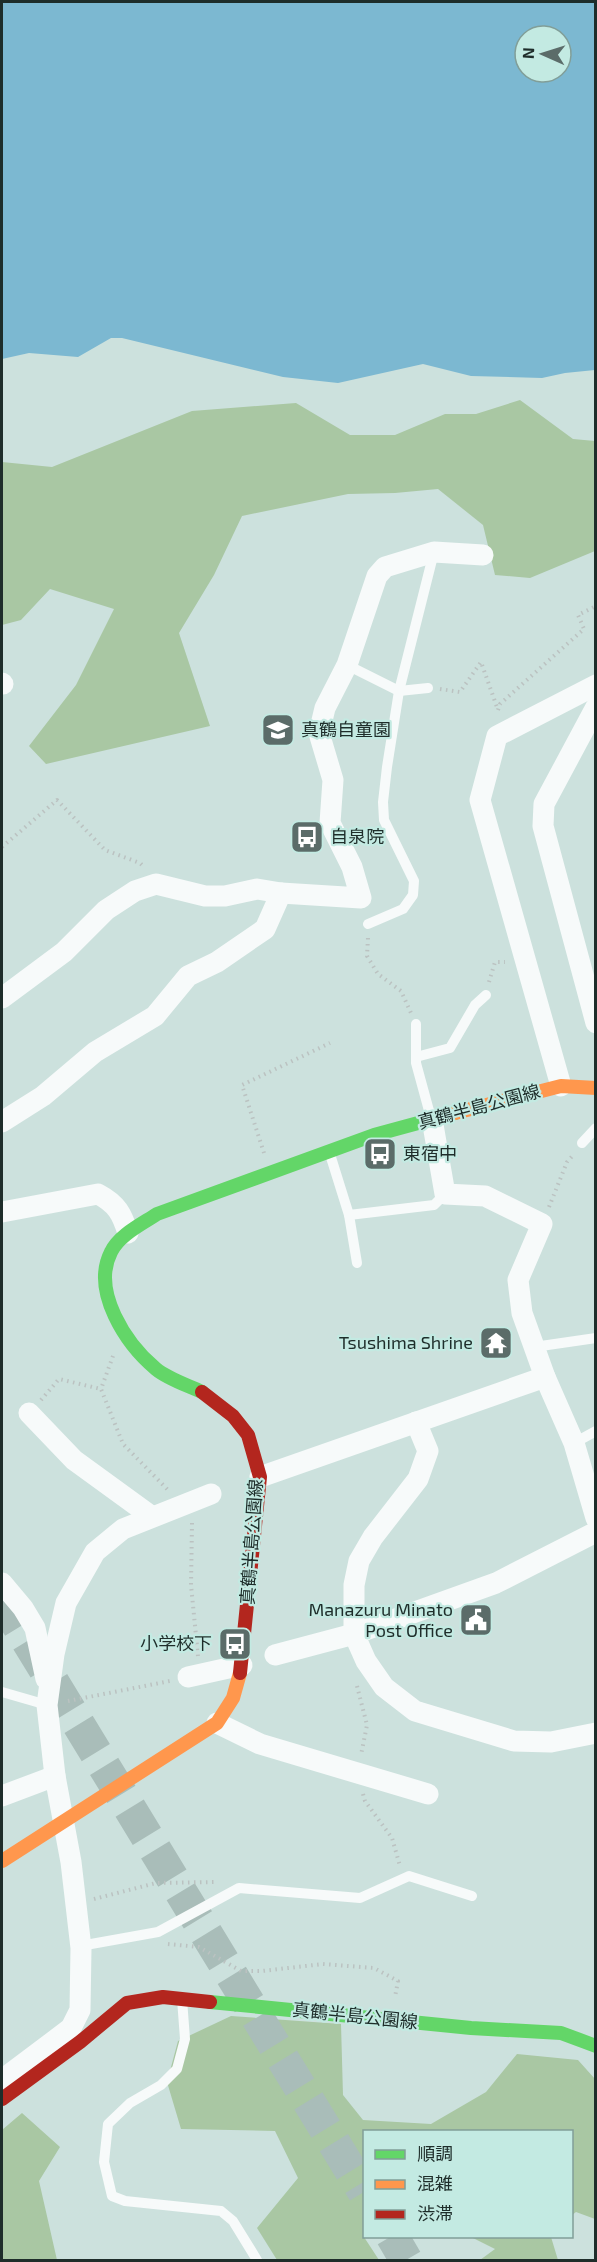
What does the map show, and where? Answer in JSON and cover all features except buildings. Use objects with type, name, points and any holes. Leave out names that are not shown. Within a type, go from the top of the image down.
[{"type":"main road","name":"真鶴半島公園線","points":[[2,1861],[217,1723],[233,1698],[243,1665],[260,1477],[248,1435],[233,1416],[207,1395],[157,1370],[121,1328],[111,1309],[105,1287],[111,1251],[128,1233],[158,1214],[374,1135],[561,1086],[596,1088]]},
{"type":"main road","name":"真鶴半島公園線","points":[[2,2099],[80,2042],[127,2003],[163,1997],[471,2028],[561,2033],[596,2046]]},
{"type":"street","points":[[2,998],[64,952],[106,910],[135,891],[156,884],[205,896],[225,896],[257,889],[281,893],[361,898],[352,867],[330,823],[333,780],[319,733],[325,708],[347,665],[377,576],[385,567],[435,552],[483,555]]},
{"type":"street","points":[[561,1086],[480,800],[497,736],[596,685]]},
{"type":"street","points":[[596,707],[544,804],[543,826],[596,1023]]},
{"type":"street","points":[[2,1122],[43,1096],[95,1052],[155,1016],[188,976],[217,962],[265,929],[281,893]]},
{"type":"street","points":[[432,1119],[445,1194],[485,1196],[542,1224],[518,1280],[522,1313],[545,1377],[574,1443],[596,1518]]},
{"type":"street","points":[[2,1212],[98,1194],[112,1201],[123,1218],[128,1233]]},
{"type":"street","points":[[260,1477],[545,1377]]},
{"type":"street","points":[[29,1413],[74,1460],[151,1516]]},
{"type":"street","points":[[416,1422],[428,1451],[418,1479],[373,1537],[359,1561],[354,1585],[354,1634],[366,1661],[384,1688],[415,1711],[514,1741],[551,1742],[596,1733]]},
{"type":"street","points":[[47,1695],[66,1603],[95,1552],[123,1529],[195,1499]]},
{"type":"street","points":[[275,1655],[354,1634],[496,1583],[596,1532]]},
{"type":"street","points":[[2,1583],[23,1608],[35,1628],[47,1695],[55,1776],[71,1862],[80,1946],[81,2001],[75,2024],[2,2080]]},
{"type":"street","points":[[194,1676],[243,1665]]},
{"type":"street","points":[[217,1723],[260,1744],[428,1794]]},
{"type":"street","points":[[2,1796],[55,1776]]},
{"type":"lane","points":[[368,924],[404,909],[412,895],[414,880],[384,820],[383,802],[399,691],[435,552]]},
{"type":"lane","points":[[347,665],[399,691],[428,688]]},
{"type":"lane","points":[[416,1058],[450,1048],[475,1005],[486,995]]},
{"type":"lane","points":[[416,1024],[416,1064],[432,1119]]},
{"type":"lane","points":[[582,1143],[596,1128]]},
{"type":"lane","points":[[329,1151],[349,1215],[357,1263]]},
{"type":"lane","points":[[349,1215],[434,1205],[445,1194]]},
{"type":"lane","points":[[534,1347],[596,1338]]},
{"type":"lane","points":[[574,1443],[596,1431]]},
{"type":"lane","points":[[2,1692],[47,1695]]},
{"type":"lane","points":[[80,1946],[158,1932],[239,1888],[360,1898],[409,1876],[472,1896]]},
{"type":"lane","points":[[182,1999],[185,2039],[177,2069],[161,2085],[130,2103],[108,2124],[104,2162],[112,2196],[125,2201],[221,2211],[233,2221],[257,2260]]},
{"type":"path","points":[[497,736],[500,704],[584,629],[578,615],[596,606]]},
{"type":"path","points":[[428,688],[460,692],[481,662],[498,710]]},
{"type":"path","points":[[2,847],[57,800],[105,849],[140,863],[156,884]]},
{"type":"path","points":[[368,924],[367,956],[378,974],[401,991],[416,1024]]},
{"type":"path","points":[[486,995],[495,962],[526,963]]},
{"type":"path","points":[[270,1173],[242,1085],[330,1043]]},
{"type":"path","points":[[542,1224],[567,1162],[582,1143]]},
{"type":"path","points":[[47,1695],[194,1676],[190,1585],[195,1499],[123,1444],[101,1389],[121,1328]]},
{"type":"path","points":[[29,1413],[58,1379],[101,1389]]},
{"type":"path","points":[[355,1678],[367,1725],[357,1773],[365,1801],[392,1838]]},
{"type":"path","points":[[76,1904],[156,1883],[221,1882],[239,1888]]},
{"type":"path","points":[[136,1935],[149,1942],[199,1947],[242,1971],[323,1964],[374,1968],[398,1981],[391,2020]]},
{"type":"green space","points":[[520,400],[573,439],[595,441],[595,551],[530,578],[495,575],[483,525],[438,489],[348,494],[242,516],[214,575],[179,633],[210,726],[46,764],[29,746],[76,685],[114,609],[50,589],[21,620],[2,625],[2,462],[52,467],[192,411],[296,403],[350,435],[395,435],[445,414],[476,414]]},
{"type":"green space","points":[[231,2016],[341,2024],[343,2095],[363,2120],[431,2124],[486,2092],[517,2054],[578,2060],[595,2079],[595,2219],[576,2212],[573,2214],[573,2130],[363,2130],[363,2238],[379,2260],[277,2260],[257,2228],[298,2178],[275,2131],[181,2129],[167,2082],[178,2041]]},
{"type":"green space","points":[[22,2113],[60,2147],[39,2181],[57,2260],[2,2260],[2,2130]]},
{"type":"green space","points":[[473,2238],[551,2238],[558,2260],[480,2260],[495,2249]]},
{"type":"water","points":[[2,2],[595,2],[595,370],[542,378],[471,376],[423,364],[338,383],[283,377],[122,338],[111,338],[78,357],[29,353],[2,359]]},
{"type":"tunnel","points":[[2,1599],[363,2190]]},
{"type":"tunnel","points":[[393,2238],[406,2260]]},
{"type":"traffic: fast","points":[[202,1392],[161,1373],[134,1346],[123,1331],[115,1316],[105,1283],[106,1267],[111,1252],[119,1240],[157,1214],[374,1135],[455,1113]]},
{"type":"traffic: fast","points":[[210,2002],[471,2028],[561,2033],[596,2046]]},
{"type":"traffic: slow","points":[[455,1113],[561,1086],[596,1088]]},
{"type":"traffic: slow","points":[[2,1861],[217,1723],[233,1698],[240,1673]]},
{"type":"traffic: jam","points":[[202,1392],[233,1416],[248,1435],[260,1477],[240,1673]]},
{"type":"traffic: jam","points":[[2,2099],[80,2042],[127,2003],[163,1997],[210,2002]]},
{"type":"place","name":"真鶴自童園","points":[[278,730]]},
{"type":"place","name":"自泉院","points":[[307,837]]},
{"type":"place","name":"東宿中","points":[[380,1154]]},
{"type":"place","name":"Tsushima Shrine","points":[[496,1343]]},
{"type":"place","name":"Manazuru Minato Post Office","points":[[476,1620]]},
{"type":"place","name":"小学校下","points":[[235,1644]]}]
